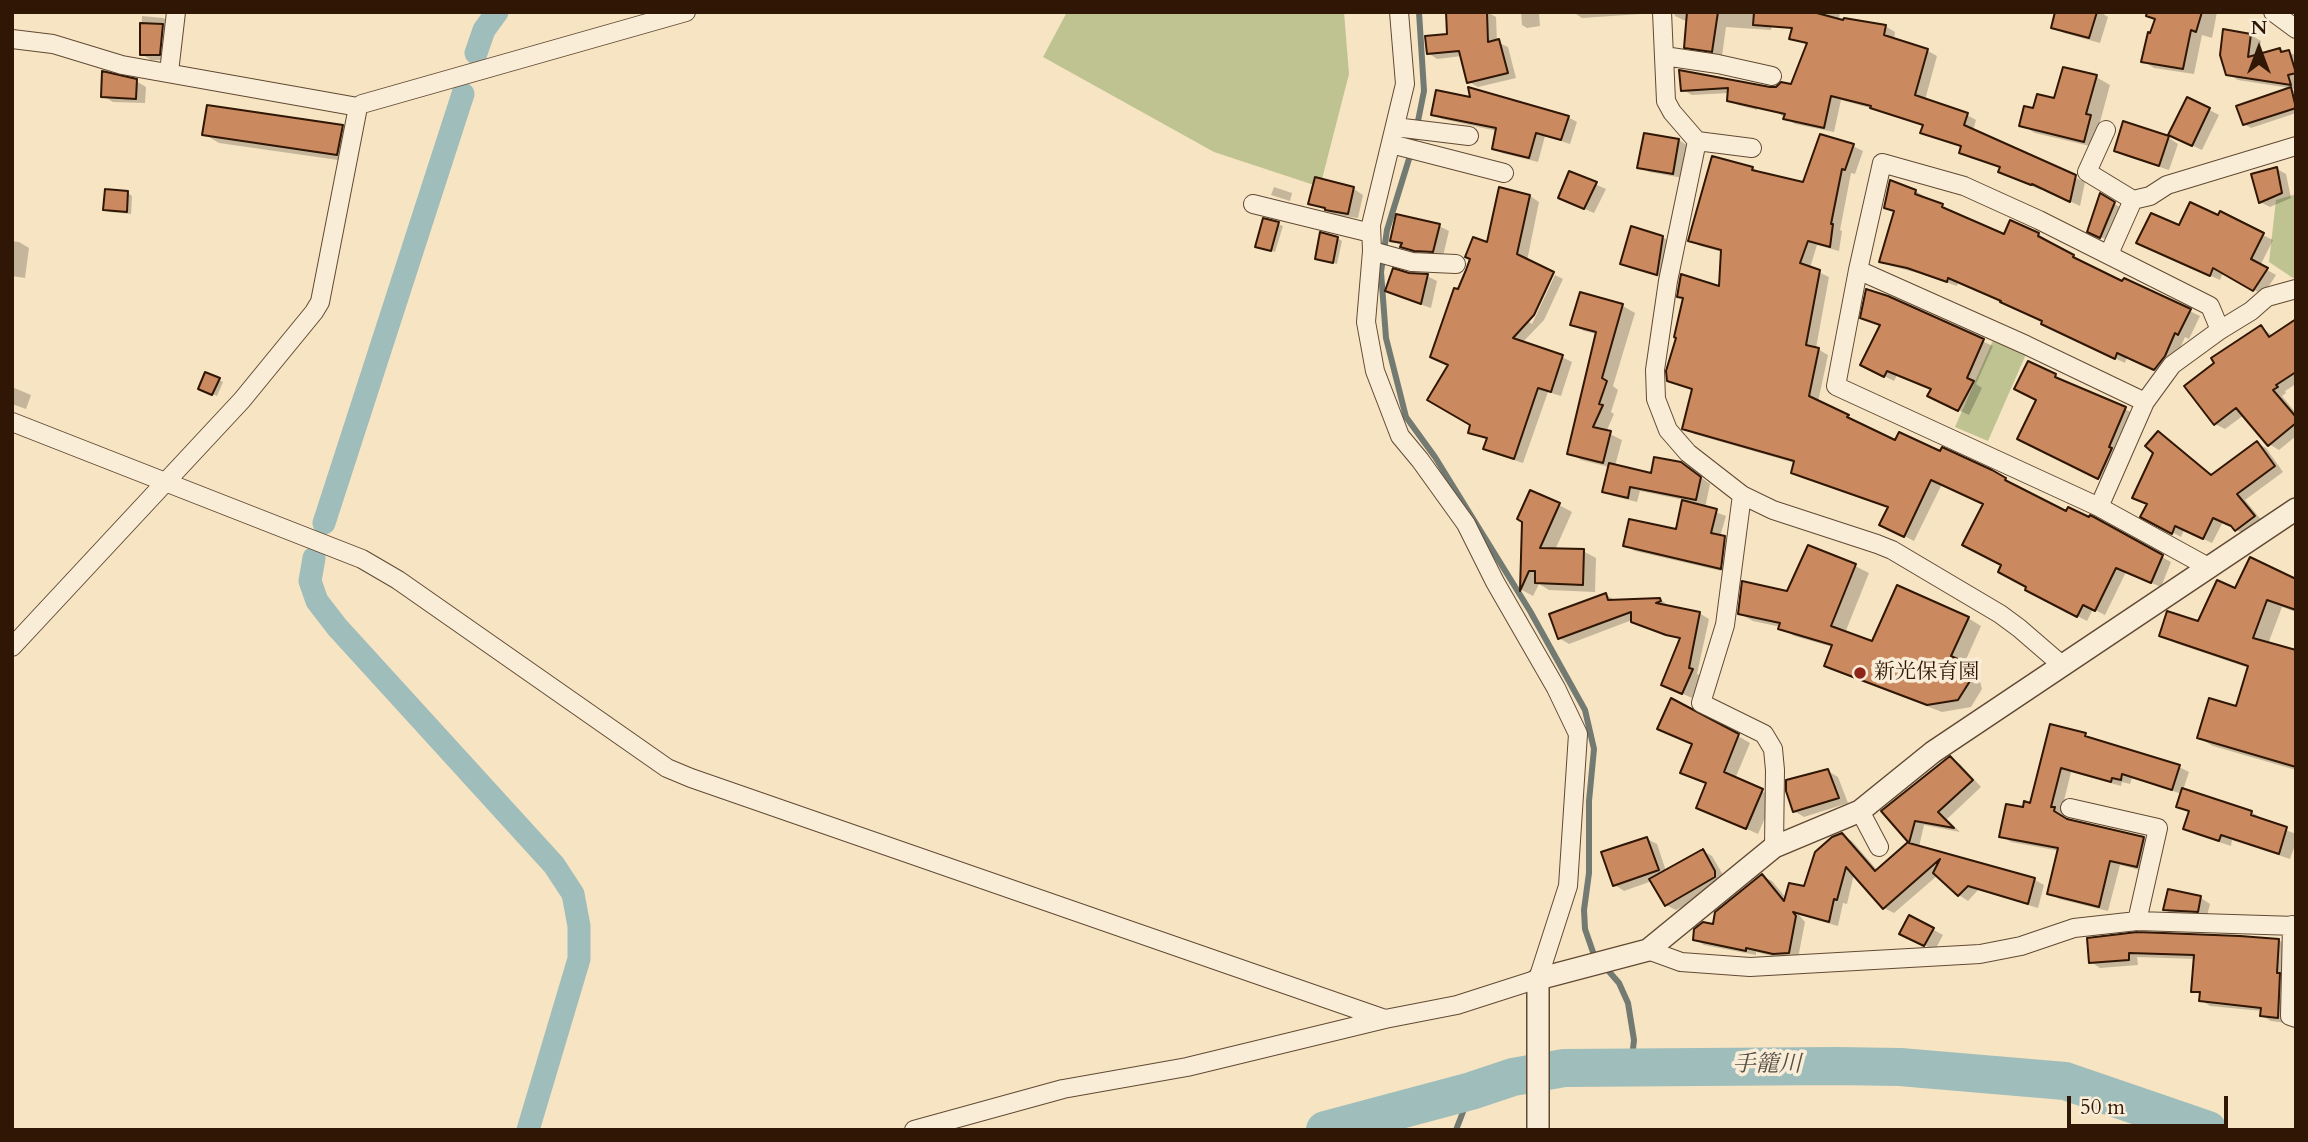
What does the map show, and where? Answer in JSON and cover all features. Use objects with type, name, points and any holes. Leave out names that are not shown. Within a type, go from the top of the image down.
[{"type":"street","points":[[169,72],[176,12]]},
{"type":"street","points":[[12,647],[242,400],[320,302],[359,107],[362,104],[687,12]]},
{"type":"street","points":[[1399,12],[1405,84],[1396,136],[1371,242],[1366,322],[1375,371],[1400,436],[1466,524],[1495,582],[1556,688],[1578,734],[1568,886],[1538,979],[1538,1130]]},
{"type":"street","points":[[1662,12],[1668,107],[1697,141],[1752,148]]},
{"type":"street","points":[[2273,12],[2296,29]]},
{"type":"street","points":[[12,38],[53,44],[122,65],[359,107]]},
{"type":"street","points":[[1664,56],[1772,76]]},
{"type":"street","points":[[2106,130],[2087,173],[2133,200],[2150,196],[2167,185],[2296,146]]},
{"type":"street","points":[[1396,136],[1430,131],[1469,136]]},
{"type":"street","points":[[1396,136],[1426,153],[1504,173]]},
{"type":"street","points":[[1697,141],[1668,281],[1654,390],[1661,417],[1672,436],[1688,453],[1742,495],[1773,510],[1892,550],[2000,614],[2063,666]]},
{"type":"street","points":[[2210,568],[2099,506],[1836,386],[1882,163],[1964,186],[2111,255],[2210,306],[2220,330]]},
{"type":"street","points":[[2111,255],[2133,200]]},
{"type":"street","points":[[1253,204],[1371,242],[1412,262],[1456,264]]},
{"type":"street","points":[[1858,270],[2145,402]]},
{"type":"street","points":[[2099,506],[2145,402],[2172,365],[2267,297],[2296,289]]},
{"type":"street","points":[[12,422],[362,559],[398,580],[667,768],[738,796],[792,812],[1385,1019]]},
{"type":"street","points":[[1742,495],[1725,625],[1701,704],[1764,734],[1773,749],[1774,847]]},
{"type":"street","points":[[914,1130],[1063,1089],[1187,1067],[1385,1019],[1457,1005],[1538,979],[1648,950],[1774,847],[1860,811],[1933,751],[2296,509]]},
{"type":"street","points":[[2070,808],[2158,828],[2137,921]]},
{"type":"street","points":[[1860,811],[1879,847]]},
{"type":"street","points":[[1648,950],[1681,962],[1750,967],[1936,958],[2001,951],[2074,928],[2137,921],[2294,926],[2290,1016],[2296,1018]]},
{"type":"green space","points":[[1067,12],[1344,12],[1349,74],[1320,187],[1214,152],[1043,57]]},
{"type":"green space","points":[[2296,194],[2296,276],[2293,278],[2269,262],[2276,200]]},
{"type":"green space","points":[[1994,338],[2027,352],[1988,441],[1955,427]]},
{"type":"building","points":[[1446,12],[1487,12],[1488,42],[1499,39],[1508,73],[1467,83],[1459,51],[1427,54],[1425,36],[1447,34]]},
{"type":"building","points":[[1687,12],[1718,12],[1712,52],[1684,48]]},
{"type":"building","points":[[1754,12],[1813,12],[1843,20],[1844,18],[1886,25],[1884,35],[1928,49],[1915,95],[1968,113],[1964,125],[2076,175],[2070,202],[1998,172],[2000,167],[1959,153],[1961,146],[1920,133],[1923,125],[1870,108],[1871,106],[1831,96],[1824,128],[1783,119],[1785,114],[1727,101],[1728,88],[1681,91],[1679,70],[1770,87],[1776,87],[1781,82],[1791,84],[1807,43],[1789,39],[1792,28],[1753,25]]},
{"type":"building","points":[[2055,12],[2097,12],[2089,38],[2051,28]]},
{"type":"building","points":[[2147,12],[2202,12],[2196,32],[2191,30],[2183,69],[2141,62],[2148,32],[2150,33],[2155,19],[2146,16]]},
{"type":"building","points":[[140,23],[163,24],[160,55],[140,55]]},
{"type":"building","points":[[2223,29],[2251,34],[2248,57],[2280,48],[2281,52],[2289,50],[2296,73],[2288,75],[2291,85],[2226,75],[2220,55]]},
{"type":"building","points":[[2063,67],[2097,75],[2086,114],[2091,115],[2084,142],[2019,126],[2024,106],[2033,108],[2037,94],[2054,98]]},
{"type":"building","points":[[102,71],[137,79],[136,99],[101,97]]},
{"type":"building","points":[[1468,87],[1569,116],[1561,140],[1536,133],[1529,158],[1492,149],[1496,128],[1431,115],[1436,90],[1470,97]]},
{"type":"building","points":[[2291,87],[2296,108],[2243,125],[2236,106]]},
{"type":"building","points":[[2187,97],[2210,108],[2192,146],[2168,135]]},
{"type":"building","points":[[207,105],[343,125],[337,155],[202,135]]},
{"type":"building","points":[[2123,121],[2169,136],[2159,166],[2114,151]]},
{"type":"building","points":[[1644,133],[1679,139],[1673,174],[1637,168]]},
{"type":"building","points":[[1820,134],[1854,144],[1845,170],[1842,169],[1831,224],[1830,247],[1808,241],[1800,263],[1820,270],[1806,345],[1819,348],[1809,396],[1895,440],[1899,432],[1940,451],[1942,447],[1992,470],[2006,478],[2005,480],[2066,511],[2068,507],[2094,517],[2163,555],[2151,583],[2116,568],[2095,611],[2083,605],[2077,617],[2025,590],[2026,587],[1998,572],[2001,565],[1962,545],[1983,504],[1931,480],[1904,537],[1879,525],[1888,507],[1791,473],[1794,461],[1682,429],[1692,389],[1667,381],[1666,371],[1676,338],[1674,337],[1683,298],[1677,297],[1681,274],[1719,286],[1721,250],[1688,241],[1712,156],[1753,167],[1752,170],[1803,182]]},
{"type":"building","points":[[2277,167],[2282,193],[2259,203],[2251,174]]},
{"type":"building","points":[[1569,171],[1597,182],[1584,209],[1558,198]]},
{"type":"building","points":[[1315,177],[1354,187],[1348,214],[1308,204]]},
{"type":"building","points":[[1890,180],[1916,190],[1915,194],[1943,204],[1942,207],[2004,234],[2010,220],[2039,233],[2038,236],[2074,255],[2073,257],[2122,281],[2124,278],[2191,309],[2178,335],[2175,333],[2165,356],[2154,370],[2117,353],[2115,359],[2041,324],[2042,321],[2001,301],[1948,278],[1947,282],[1907,268],[1879,262],[1894,211],[1884,208]]},
{"type":"building","points":[[1499,187],[1530,195],[1517,254],[1554,272],[1534,315],[1513,338],[1563,355],[1551,392],[1538,388],[1514,459],[1483,449],[1487,438],[1468,433],[1470,425],[1427,400],[1448,365],[1430,357],[1454,288],[1458,289],[1470,259],[1465,257],[1473,237],[1487,242]]},
{"type":"building","points":[[105,189],[128,191],[127,212],[103,210]]},
{"type":"building","points":[[2100,193],[2115,202],[2100,238],[2087,232]]},
{"type":"building","points":[[2190,202],[2218,215],[2220,211],[2264,233],[2251,259],[2268,268],[2253,291],[2213,268],[2210,276],[2136,243],[2151,213],[2179,225]]},
{"type":"building","points":[[1396,214],[1440,224],[1433,252],[1414,251],[1400,247],[1402,243],[1390,241]]},
{"type":"building","points":[[1263,218],[1279,222],[1271,251],[1255,247]]},
{"type":"building","points":[[1631,226],[1663,236],[1657,275],[1620,264]]},
{"type":"building","points":[[1320,232],[1338,237],[1333,263],[1315,259]]},
{"type":"building","points":[[1393,268],[1409,273],[1428,274],[1421,304],[1385,291]]},
{"type":"building","points":[[1866,289],[1888,296],[1984,339],[1967,378],[1974,381],[1958,411],[1927,396],[1931,389],[1887,371],[1884,377],[1860,365],[1880,325],[1860,318]]},
{"type":"building","points":[[1580,292],[1623,304],[1602,378],[1607,381],[1599,404],[1603,405],[1593,427],[1611,431],[1603,463],[1567,454],[1596,332],[1570,325]]},
{"type":"building","points":[[2296,319],[2296,372],[2273,390],[2296,417],[2296,423],[2268,446],[2236,408],[2214,425],[2184,386],[2214,363],[2211,358],[2261,325],[2269,337]]},
{"type":"building","points":[[2028,361],[2056,374],[2055,377],[2126,407],[2098,479],[2017,439],[2036,400],[2014,389]]},
{"type":"building","points":[[205,372],[220,378],[212,395],[198,389]]},
{"type":"building","points":[[2158,431],[2211,475],[2257,441],[2275,466],[2237,494],[2255,516],[2235,531],[2231,526],[2213,518],[2203,539],[2175,526],[2172,534],[2140,517],[2147,504],[2132,498],[2153,453],[2145,446]]},
{"type":"building","points":[[1654,457],[1681,462],[1701,477],[1696,500],[1630,487],[1628,498],[1602,492],[1609,463],[1651,473]]},
{"type":"building","points":[[1530,490],[1560,503],[1540,548],[1584,549],[1583,585],[1535,583],[1535,571],[1529,571],[1520,591],[1522,522],[1517,519]]},
{"type":"building","points":[[1682,500],[1717,509],[1711,533],[1725,536],[1721,569],[1623,546],[1629,519],[1676,529]]},
{"type":"building","points":[[1808,545],[1856,564],[1831,626],[1872,641],[1897,585],[1969,617],[1951,656],[1964,662],[1970,681],[1958,700],[1927,705],[1824,666],[1832,645],[1778,629],[1780,623],[1738,614],[1742,581],[1787,591]]},
{"type":"building","points":[[2250,557],[2296,579],[2296,610],[2267,600],[2253,638],[2296,650],[2296,767],[2197,738],[2209,698],[2236,706],[2248,666],[2159,636],[2167,611],[2198,621],[2217,580],[2235,588]]},
{"type":"building","points":[[1606,593],[1608,600],[1660,598],[1661,601],[1656,603],[1700,612],[1689,668],[1693,669],[1682,694],[1661,685],[1680,638],[1631,622],[1631,612],[1558,639],[1549,614]]},
{"type":"building","points":[[1671,698],[1739,734],[1724,772],[1763,789],[1746,829],[1696,808],[1706,783],[1680,773],[1692,744],[1657,729]]},
{"type":"building","points":[[2050,724],[2086,733],[2085,736],[2180,765],[2172,790],[2122,774],[2121,780],[2112,778],[2111,782],[2061,768],[2051,807],[2055,807],[2054,811],[2067,819],[2144,837],[2137,867],[2110,861],[2099,907],[2047,894],[2058,848],[1999,837],[2006,804],[2023,807],[2024,801],[2030,803]]},
{"type":"building","points":[[1950,756],[1973,780],[1938,812],[1954,828],[1915,821],[1909,843],[2035,878],[2028,904],[1968,886],[1958,896],[1933,873],[1940,859],[1883,909],[1846,867],[1829,922],[1793,912],[1796,916],[1789,953],[1773,954],[1746,948],[1746,951],[1693,940],[1694,929],[1703,922],[1713,924],[1715,912],[1762,874],[1784,901],[1789,883],[1804,886],[1815,852],[1832,837],[1842,833],[1875,871],[1908,842],[1881,811]]},
{"type":"building","points":[[1828,769],[1839,798],[1793,812],[1786,791],[1786,780]]},
{"type":"building","points":[[2182,788],[2252,811],[2251,815],[2287,827],[2279,854],[2221,835],[2219,841],[2183,829],[2189,811],[2176,807]]},
{"type":"building","points":[[1647,837],[1659,870],[1613,886],[1601,852]]},
{"type":"building","points":[[1703,849],[1715,871],[1715,877],[1665,906],[1649,879]]},
{"type":"building","points":[[2168,889],[2201,896],[2198,912],[2163,910]]},
{"type":"building","points":[[1909,915],[1934,928],[1924,946],[1899,934]]},
{"type":"building","points":[[2137,932],[2279,939],[2278,1018],[2260,1016],[2261,1008],[2199,1001],[2200,992],[2191,992],[2194,955],[2129,953],[2129,960],[2089,963],[2087,938]]},
{"type":"waterway","points":[[476,53],[484,30],[497,12]]},
{"type":"waterway","points":[[1419,12],[1424,91],[1413,146],[1387,230],[1381,272],[1386,338],[1406,417],[1435,457],[1530,611],[1585,710],[1594,749],[1589,801],[1589,873],[1584,910],[1585,929],[1598,959]]},
{"type":"waterway","points":[[324,523],[463,94]]},
{"type":"waterway","points":[[314,558],[310,581],[317,601],[337,627],[554,865],[573,894],[579,926],[579,959],[528,1130]]},
{"type":"waterway","points":[[1605,967],[1619,983],[1628,1003],[1634,1040],[1631,1067]]},
{"type":"waterway","name":"手籠川","points":[[1325,1130],[1513,1077],[1564,1068],[1836,1066],[1900,1067],[2065,1081],[2208,1130]]},
{"type":"waterway","points":[[1456,1130],[1471,1091]]},
{"type":"place","name":"新光保育園","points":[[1860,673]]}]
